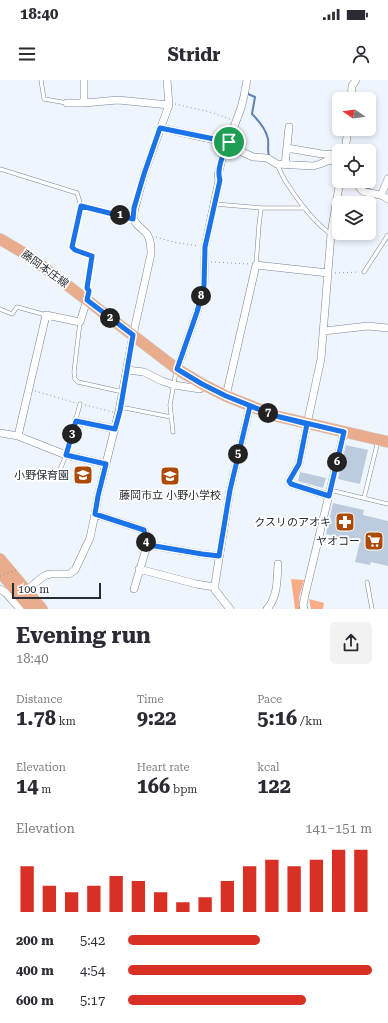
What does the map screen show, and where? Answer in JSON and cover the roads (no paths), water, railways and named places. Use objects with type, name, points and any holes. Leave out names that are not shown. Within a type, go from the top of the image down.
[{"type":"main road","name":"藤岡本庄線","points":[[0,239],[29,256],[177,369],[203,385],[276,416],[383,441]]},
{"type":"main road","points":[[0,559],[25,604]]},
{"type":"main road","points":[[0,572],[25,604],[42,609]]},
{"type":"street","points":[[84,80],[84,103]]},
{"type":"street","points":[[0,590],[25,604],[40,579],[46,575],[69,574],[74,570],[90,538],[98,496],[123,392],[133,335],[151,254],[152,245],[149,238],[146,233],[134,222],[134,208],[144,174],[169,104],[167,80]]},
{"type":"street","points":[[177,369],[197,312],[204,286],[205,247],[220,180],[218,175],[222,158],[244,96],[247,80]]},
{"type":"street","points":[[352,92],[352,86],[356,80]]},
{"type":"street","points":[[67,103],[118,100],[169,104]]},
{"type":"street","points":[[285,165],[289,127]]},
{"type":"street","points":[[160,128],[228,144],[253,157],[267,158],[277,164],[313,166],[332,160]]},
{"type":"street","points":[[287,148],[332,155]]},
{"type":"street","points":[[360,188],[365,193],[385,197],[388,179]]},
{"type":"street","points":[[329,493],[291,484],[289,481],[299,464],[321,359],[331,234],[339,188]]},
{"type":"street","points":[[226,396],[256,265],[328,273]]},
{"type":"street","points":[[18,436],[46,314],[80,322],[87,300]]},
{"type":"street","points":[[324,332],[368,326],[388,328]]},
{"type":"street","points":[[127,370],[144,372],[174,385],[200,389],[203,385]]},
{"type":"street","points":[[230,609],[215,590],[215,587],[230,490],[250,406]]},
{"type":"street","points":[[76,421],[115,429]]},
{"type":"street","points":[[304,609],[303,605],[305,595],[344,432]]},
{"type":"street","points":[[0,433],[18,436],[66,455],[106,464]]},
{"type":"street","points":[[95,514],[144,530],[146,543],[149,545],[219,556]]},
{"type":"street","points":[[134,589],[139,569],[146,549],[149,545]]},
{"type":"street","points":[[267,609],[272,604],[274,599],[278,564]]},
{"type":"street","points":[[139,569],[196,584],[215,587]]},
{"type":"lane","points":[[41,80],[44,99],[67,103]]},
{"type":"lane","points":[[277,164],[285,181],[317,224],[331,234]]},
{"type":"lane","points":[[0,169],[77,193],[81,206],[72,247],[75,250],[92,256],[87,288],[89,291],[87,300]]},
{"type":"lane","points":[[215,204],[261,208],[305,208]]},
{"type":"lane","points":[[81,206],[133,219]]},
{"type":"lane","points":[[256,265],[261,208]]},
{"type":"lane","points":[[364,272],[388,235]]},
{"type":"lane","points":[[0,309],[12,314],[17,307],[46,314]]},
{"type":"lane","points":[[80,322],[74,372],[75,379],[78,382],[123,392]]},
{"type":"lane","points":[[173,432],[170,405],[177,369]]},
{"type":"lane","points":[[57,477],[66,455],[80,404]]},
{"type":"lane","points":[[119,410],[171,417]]},
{"type":"lane","points":[[364,498],[383,441]]},
{"type":"lane","points":[[329,493],[364,498],[388,504]]},
{"type":"lane","points":[[368,582],[372,609]]},
{"type":"waterway","points":[[248,92],[248,94],[255,97],[252,114],[260,122],[266,132],[269,156]]},
{"type":"waterway","points":[[366,188],[371,190]]},
{"type":"place","name":"小野保育園","points":[[83,475]]},
{"type":"place","name":"藤岡市立 小野小学校","points":[[170,476]]},
{"type":"place","name":"クスリのアオキ","points":[[345,522]]},
{"type":"place","name":"ヤオコー","points":[[374,541]]}]
